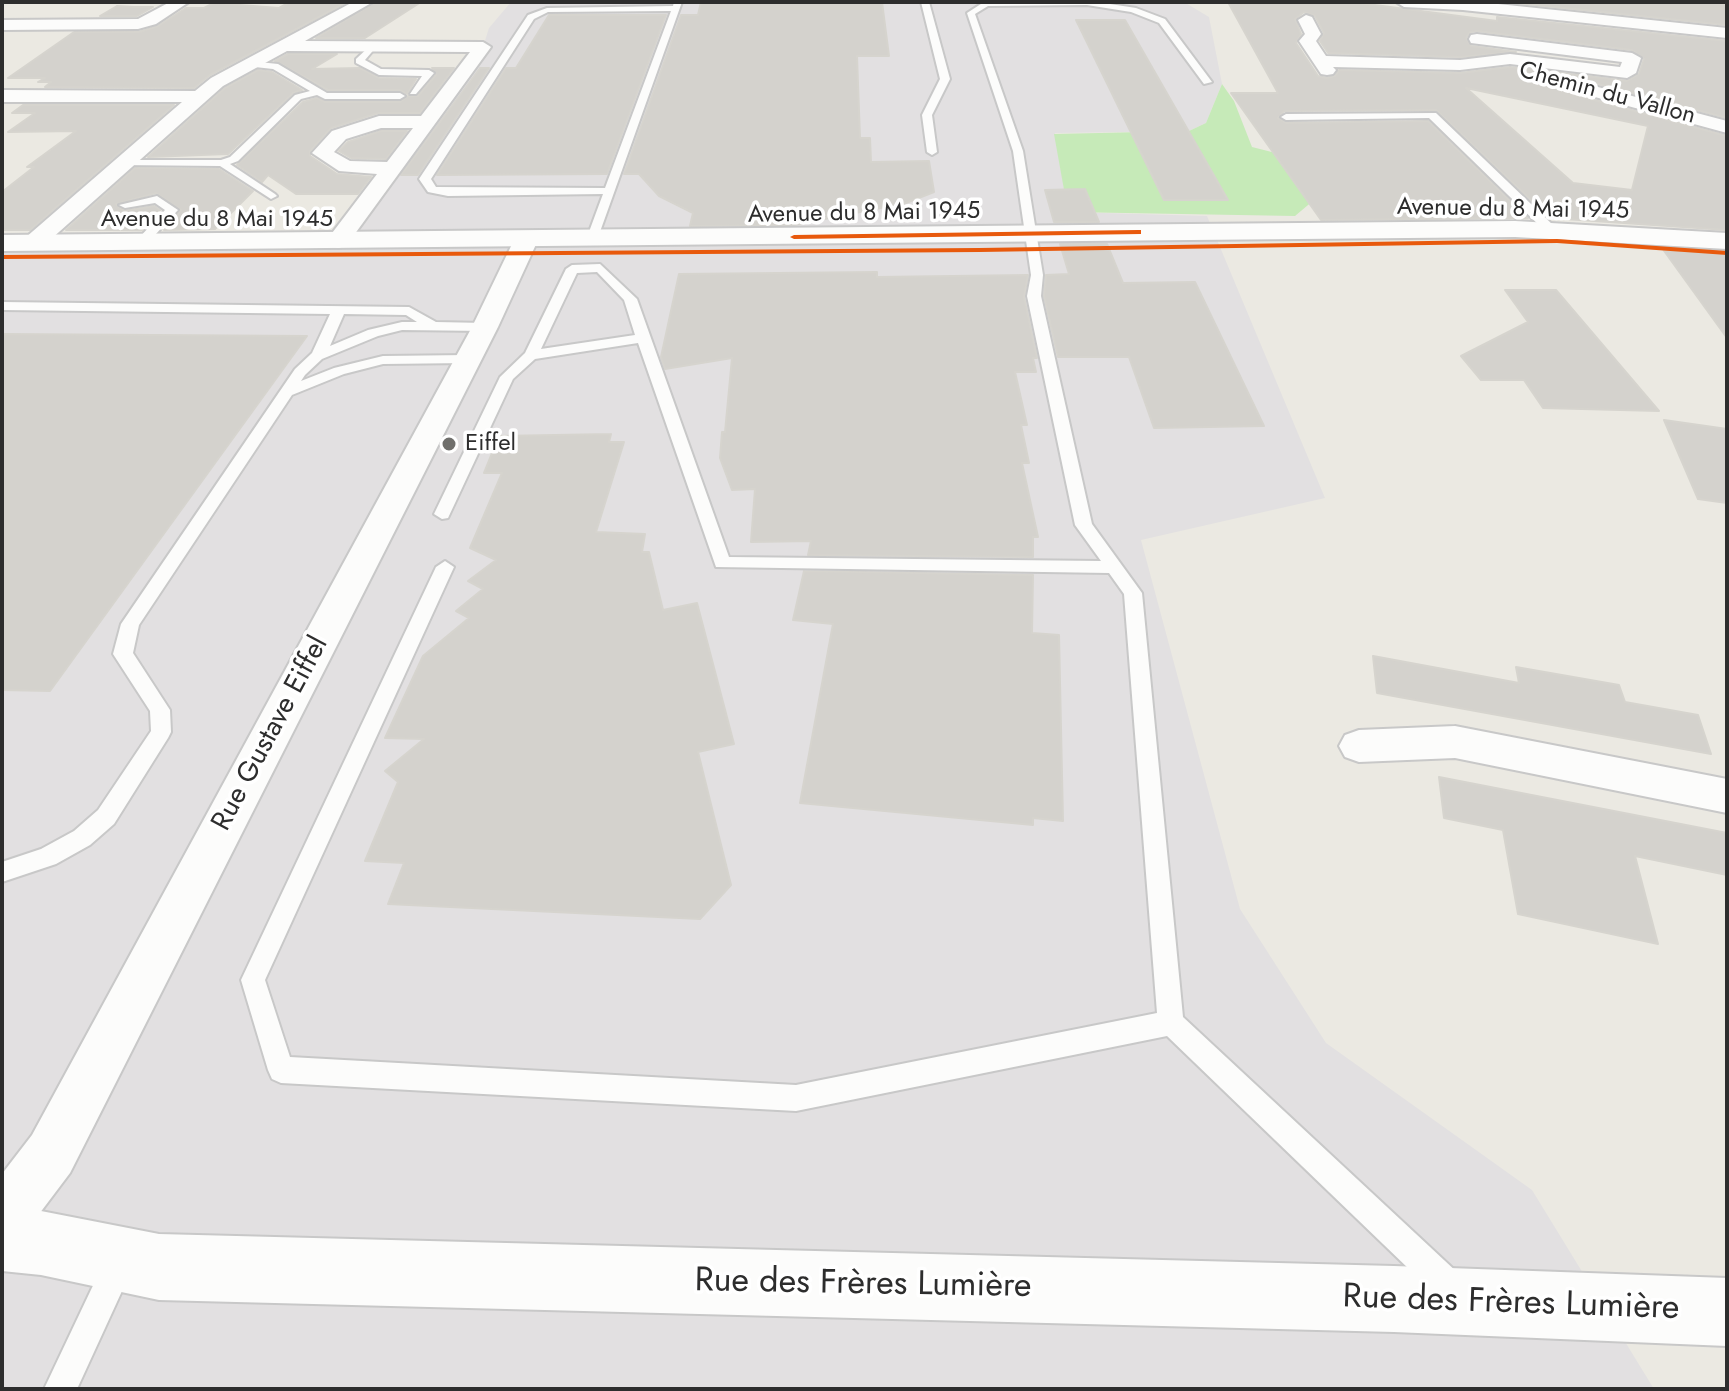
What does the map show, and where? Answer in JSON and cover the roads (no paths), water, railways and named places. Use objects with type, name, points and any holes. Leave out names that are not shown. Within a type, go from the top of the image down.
[{"type":"street","points":[[2,25],[138,24],[150,21],[181,2]]},
{"type":"street","points":[[33,243],[197,97],[249,64],[365,2]]},
{"type":"street","points":[[1404,2],[1484,5],[1727,33]]},
{"type":"street","points":[[1477,39],[1484,5]]},
{"type":"street","name":"Chemin du Vallon","points":[[1306,20],[1313,34],[1307,41],[1324,66],[1460,65],[1486,62],[1510,59],[1627,73],[1632,58],[1477,39],[1474,56],[1486,62],[1727,127]]},
{"type":"street","points":[[284,46],[483,47],[338,241]]},
{"type":"street","points":[[2,96],[197,97]]},
{"type":"street","points":[[393,168],[346,167],[322,153],[339,135],[379,122],[427,122]]},
{"type":"street","name":"Avenue du 8 Mai 1945","points":[[2,243],[1550,229],[1727,241]]},
{"type":"street","name":"Rue Gustave Eiffel","points":[[2,1219],[51,1154],[476,343],[526,240]]},
{"type":"street","points":[[1359,746],[1455,742],[1727,796]]},
{"type":"street","name":"Rue des Frères Lumière","points":[[2,1239],[159,1267],[1466,1302],[1727,1312]]},
{"type":"lane","points":[[925,2],[945,79],[927,115],[932,152]]},
{"type":"lane","points":[[1207,82],[1162,21],[1133,10],[1087,3],[986,4],[971,13],[1018,151],[1037,275],[1034,296],[1084,525],[1133,593],[1171,1023],[1466,1302]]},
{"type":"lane","points":[[592,240],[677,5],[547,10],[531,17],[425,179],[432,190],[448,193],[609,191]]},
{"type":"lane","points":[[373,46],[359,61],[379,72],[429,73],[413,92]]},
{"type":"lane","points":[[249,64],[275,66],[325,96],[400,96]]},
{"type":"lane","points":[[123,163],[222,163],[234,159],[298,97],[318,92]]},
{"type":"lane","points":[[1286,117],[1432,115],[1550,229]]},
{"type":"lane","points":[[222,163],[271,196]]},
{"type":"lane","points":[[125,205],[157,199],[172,210],[140,244]]},
{"type":"lane","points":[[442,514],[507,377],[531,355],[572,269],[600,268],[630,299],[722,563],[1114,567]]},
{"type":"lane","points":[[2,306],[409,311],[432,326],[476,343]]},
{"type":"lane","points":[[317,356],[339,310]]},
{"type":"lane","points":[[2,872],[48,857],[94,828],[106,817],[161,732],[160,710],[123,654],[130,624],[300,372],[317,356],[373,333],[402,326],[432,326]]},
{"type":"lane","points":[[531,355],[643,338]]},
{"type":"lane","points":[[289,391],[339,371],[476,343]]},
{"type":"lane","points":[[317,356],[327,366],[339,371]]},
{"type":"lane","points":[[445,567],[253,980],[281,1070],[796,1098],[1171,1023]]},
{"type":"lane","points":[[60,1389],[121,1259]]},
{"type":"place","name":"Eiffel","points":[[449,444]]}]
